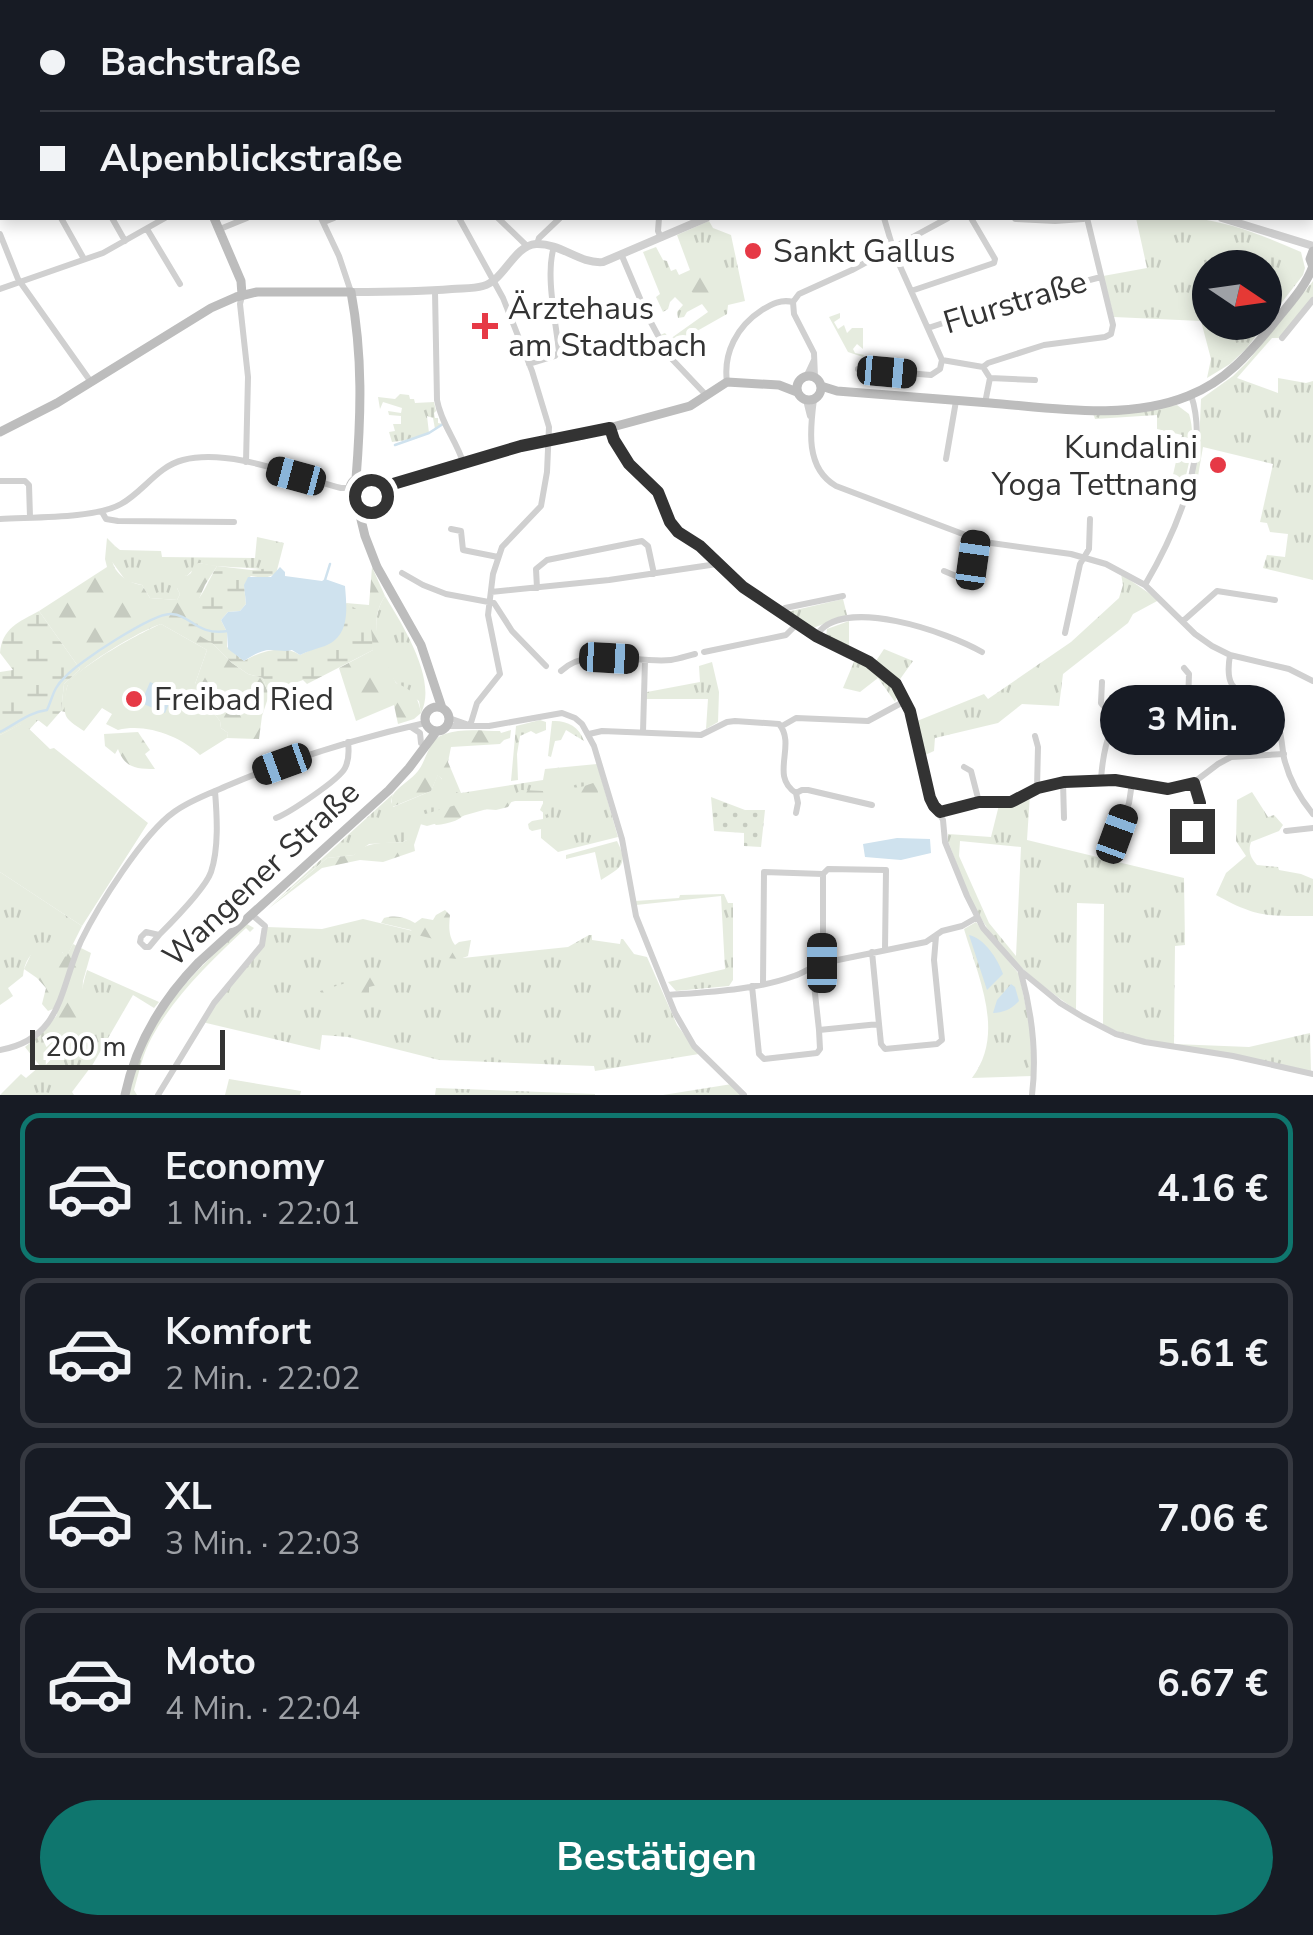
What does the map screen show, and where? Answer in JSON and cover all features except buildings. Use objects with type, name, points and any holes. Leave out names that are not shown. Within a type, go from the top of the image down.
[{"type":"main road","points":[[215,220],[241,280],[242,295]]},
{"type":"main road","points":[[362,489],[384,491],[392,484],[463,462],[690,406],[726,382],[1098,410],[1136,408],[1191,395],[1244,359],[1310,279],[1312,257]]},
{"type":"main road","points":[[0,432],[36,416],[211,308],[242,295],[272,290],[351,292],[360,358],[359,458],[365,536],[377,568],[430,666],[448,722],[429,727]]},
{"type":"main road","points":[[434,686],[430,709],[442,708]]},
{"type":"main road","name":"Wangener Straße","points":[[125,1095],[140,1047],[168,998],[199,962],[396,783],[420,747],[429,727],[426,714],[430,709]]},
{"type":"street","points":[[62,220],[84,259]]},
{"type":"street","points":[[113,220],[126,241]]},
{"type":"street","points":[[0,290],[126,241],[162,220]]},
{"type":"street","points":[[220,229],[242,220]]},
{"type":"street","points":[[322,220],[351,292],[478,287],[494,280],[557,220]]},
{"type":"street","points":[[460,220],[494,280],[530,364],[549,424],[550,440],[541,506],[510,538],[498,557],[489,601],[490,629],[500,674],[477,703],[470,726]]},
{"type":"street","points":[[501,220],[532,245],[554,247],[594,262],[622,256],[702,220]]},
{"type":"street","points":[[659,220],[661,238]]},
{"type":"street","points":[[858,369],[931,375],[940,369],[942,360],[885,220]]},
{"type":"street","points":[[944,220],[799,294],[793,302],[793,311],[814,353],[810,388],[813,454],[825,480],[976,539],[1084,557],[1117,569],[1145,586],[1202,640],[1230,655],[1276,665],[1313,681]]},
{"type":"street","points":[[911,290],[994,262],[972,220]]},
{"type":"street","points":[[942,360],[983,366],[1044,345],[1111,334],[1113,324],[1086,220]]},
{"type":"street","points":[[1228,220],[1296,243],[1312,257]]},
{"type":"street","points":[[147,229],[180,284]]},
{"type":"street","points":[[0,234],[20,282],[91,382]]},
{"type":"street","points":[[530,364],[558,355],[554,247]]},
{"type":"street","points":[[622,256],[669,356],[706,395]]},
{"type":"street","name":"Flurstraße","points":[[928,328],[1101,277]]},
{"type":"street","points":[[435,290],[437,400],[463,462]]},
{"type":"street","points":[[242,295],[248,377],[246,462]]},
{"type":"street","points":[[726,382],[730,350],[743,327],[770,305],[784,300],[793,302]]},
{"type":"street","points":[[1282,338],[1313,300]]},
{"type":"street","points":[[555,315],[583,312]]},
{"type":"street","points":[[983,366],[990,378],[985,403]]},
{"type":"street","points":[[990,378],[1035,380]]},
{"type":"street","points":[[1145,586],[1172,534],[1189,481],[1198,417],[1191,395]]},
{"type":"street","points":[[946,459],[956,401]]},
{"type":"street","points":[[610,428],[629,464],[658,492],[674,528],[700,546],[743,587],[816,636],[869,662],[896,684],[913,722],[930,798],[944,820],[945,842],[976,918],[1021,972],[1083,1017],[1116,1034],[1313,1074]]},
{"type":"street","points":[[0,518],[102,512],[131,498],[166,468],[180,461],[209,458],[246,462],[362,489]]},
{"type":"street","points":[[2,481],[26,481],[30,485],[30,517]]},
{"type":"street","points":[[116,507],[118,521]]},
{"type":"street","points":[[102,512],[106,519],[118,521],[234,522]]},
{"type":"street","points":[[1066,633],[1080,564],[1089,545],[1090,519]]},
{"type":"street","points":[[450,528],[461,531],[463,550],[498,557]]},
{"type":"street","points":[[944,571],[956,576],[966,574],[976,539]]},
{"type":"street","points":[[537,588],[536,569],[547,560],[642,540],[648,546],[654,574]]},
{"type":"street","points":[[490,592],[718,564]]},
{"type":"street","points":[[402,573],[446,594],[494,603],[512,632],[546,666]]},
{"type":"street","points":[[1183,621],[1217,592],[1275,600]]},
{"type":"street","points":[[782,613],[785,608],[843,596]]},
{"type":"street","points":[[816,636],[823,627],[838,620],[870,617],[922,629],[982,652]]},
{"type":"street","points":[[561,671],[568,664],[585,660],[673,660],[786,635],[797,624]]},
{"type":"street","points":[[1230,655],[1228,676],[1233,688],[1271,712],[1280,728],[1295,789],[1313,814]]},
{"type":"street","points":[[643,732],[645,660]]},
{"type":"street","points":[[1184,668],[1189,674],[1188,703]]},
{"type":"street","points":[[1102,682],[1102,706],[1116,721]]},
{"type":"street","points":[[1101,779],[1103,756],[1116,721],[1130,709],[1144,704],[1208,702],[1233,688]]},
{"type":"street","points":[[589,734],[602,731],[701,735],[727,722],[782,726],[791,718],[868,721],[905,701]]},
{"type":"street","points":[[448,722],[489,726],[562,714],[577,719],[589,734],[626,852],[636,916],[680,1026],[694,1046],[744,1095]]},
{"type":"street","points":[[0,1050],[24,1043],[54,1014],[64,996],[79,945],[104,900],[126,866],[172,813],[282,764],[410,726],[429,727]]},
{"type":"street","points":[[410,726],[420,733],[420,747]]},
{"type":"street","points":[[782,726],[785,784],[796,794],[796,813]]},
{"type":"street","points":[[1034,736],[1038,746],[1038,788]]},
{"type":"street","points":[[276,818],[287,814],[342,772],[348,742]]},
{"type":"street","points":[[940,812],[979,802],[1011,802],[1038,788],[1064,782],[1101,779],[1168,789],[1194,783],[1232,757],[1284,754]]},
{"type":"street","points":[[964,767],[971,771],[979,802]]},
{"type":"street","points":[[1064,782],[1064,818]]},
{"type":"street","points":[[1117,834],[1132,783]]},
{"type":"street","points":[[1192,835],[1200,803],[1194,783]]},
{"type":"street","points":[[796,794],[808,790],[872,806]]},
{"type":"street","points":[[159,935],[211,872],[215,791]]},
{"type":"street","points":[[1286,831],[1313,828]]},
{"type":"street","points":[[822,963],[823,874],[828,869],[886,870],[885,950]]},
{"type":"street","points":[[763,983],[764,872],[823,874]]},
{"type":"street","points":[[158,1095],[214,1003],[262,945],[265,926],[251,914]]},
{"type":"street","points":[[668,995],[727,991],[796,976],[822,963],[926,942],[976,918]]},
{"type":"street","points":[[872,952],[881,1044],[885,1048],[941,1042],[934,960],[936,936]]},
{"type":"street","points":[[752,986],[761,1058],[818,1053],[812,966]]},
{"type":"street","points":[[1021,972],[1032,1020],[1032,1095]]},
{"type":"street","points":[[818,1030],[879,1024]]},
{"type":"green space","points":[[1136,220],[1207,220],[1301,252],[1303,275],[1282,302],[1282,250],[1192,250],[1192,321],[1114,317],[1103,276],[1147,268]]},
{"type":"green space","points":[[709,221],[713,228],[731,235],[745,301],[728,305],[727,314],[667,348],[660,335],[665,333],[670,339],[708,312],[702,304],[678,318],[677,312],[683,305],[675,297],[663,312],[643,252],[656,247],[671,271],[676,269],[679,275],[690,270],[677,235]]},
{"type":"green space","points":[[694,272],[709,278],[727,273],[729,283],[718,289],[717,312],[712,313],[700,296],[684,305],[682,299],[693,293],[682,284],[685,274]]},
{"type":"green space","points":[[1313,281],[1313,297],[1282,337],[1282,319]]},
{"type":"green space","points":[[840,313],[834,322],[838,329],[844,325],[847,333],[852,328],[863,328],[863,349],[857,344],[853,349],[863,357],[848,352],[829,317]]},
{"type":"green space","points":[[1206,340],[1253,340],[1230,364],[1207,378],[1211,359]]},
{"type":"green space","points":[[1265,340],[1270,340],[1237,378],[1278,393],[1278,378],[1313,381],[1313,580],[1263,568],[1267,555],[1285,557],[1288,534],[1270,532],[1267,523],[1260,522],[1273,464],[1203,447],[1197,482],[1193,480],[1201,399],[1248,361]]},
{"type":"green space","points":[[400,394],[409,395],[415,403],[434,402],[435,418],[443,424],[435,429],[433,418],[427,416],[429,433],[392,442],[389,432],[395,431],[393,424],[401,424],[401,416],[389,415],[388,411],[401,413],[402,408],[383,402],[380,409],[378,397],[395,399]]},
{"type":"green space","points":[[1177,405],[1189,414],[1192,433],[1182,491],[1170,488],[1182,435],[1157,429],[1157,415],[1095,419],[1093,413]]},
{"type":"green space","points":[[257,537],[284,543],[276,574],[199,563],[187,576],[181,575],[177,600],[150,598],[142,585],[126,581],[110,559],[115,546],[120,550],[161,551],[162,557],[255,558]]},
{"type":"green space","points":[[107,538],[115,546],[112,560],[117,572],[142,585],[150,598],[177,600],[177,588],[167,584],[162,576],[170,569],[187,576],[194,564],[217,566],[198,601],[212,643],[248,674],[263,678],[270,692],[259,739],[227,738],[228,733],[195,689],[207,650],[161,624],[124,642],[82,670],[67,687],[65,712],[61,711],[64,684],[80,669],[39,611],[107,567]]},
{"type":"green space","points":[[217,566],[272,568],[276,574],[265,578],[251,576],[245,585],[246,604],[221,620],[227,632],[227,647],[244,661],[272,650],[300,655],[328,642],[342,625],[346,603],[370,617],[373,650],[307,684],[303,680],[270,692],[263,678],[248,674],[212,643],[188,629],[192,605]]},
{"type":"green space","points":[[372,567],[385,596],[377,618],[382,651],[396,683],[413,694],[421,713],[398,724],[394,705],[356,721],[339,668],[373,650],[360,613],[346,603],[369,605]]},
{"type":"green space","points":[[1121,574],[1159,600],[1133,614],[1128,623],[1063,674],[1059,706],[1022,704],[998,723],[935,738],[934,751],[923,756],[917,721],[984,694],[988,699],[1071,642],[1119,598]]},
{"type":"green space","points":[[385,596],[422,669],[425,700],[421,713],[419,701],[394,680],[380,650],[377,616]]},
{"type":"green space","points":[[843,599],[847,615],[813,628],[787,612]]},
{"type":"green space","points":[[39,611],[80,669],[64,684],[61,711],[47,727],[38,720],[29,730],[22,724],[0,735],[0,672],[13,670],[0,653],[1,644],[13,627]]},
{"type":"green space","points":[[849,621],[849,648],[826,637],[827,629]]},
{"type":"green space","name":"Freibad Ried","points":[[161,624],[207,650],[195,689],[228,733],[227,738],[200,755],[162,733],[140,728],[118,730],[106,724],[112,714],[102,708],[84,731],[66,716],[66,691],[74,677]]},
{"type":"green space","points":[[884,649],[913,661],[898,682],[876,661]]},
{"type":"green space","points":[[856,657],[892,684],[897,693],[895,702],[878,678],[860,692],[843,688]]},
{"type":"green space","points":[[712,662],[719,692],[718,722],[706,729],[708,699],[646,699],[647,692],[700,682],[699,666]]},
{"type":"green space","points":[[552,721],[571,725],[584,741],[566,730],[561,740],[555,741],[551,757],[548,756]]},
{"type":"green space","points":[[546,722],[546,730],[520,736],[518,780],[511,781],[516,726]]},
{"type":"green space","points":[[23,723],[50,749],[54,748],[148,823],[82,926],[0,872],[0,735]]},
{"type":"green space","points":[[511,730],[510,738],[500,744],[451,747],[448,762],[461,793],[441,789],[442,779],[438,775],[431,791],[392,807],[393,794],[418,771],[439,736],[458,731]]},
{"type":"green space","points":[[138,732],[150,750],[145,754],[155,769],[132,766],[118,749],[115,754],[105,746],[104,734]]},
{"type":"green space","points":[[597,764],[618,837],[558,852],[541,838],[541,829],[529,829],[532,821],[543,819],[543,801],[515,801],[427,826],[420,824],[403,842],[369,844],[354,855],[327,858],[269,907],[393,794],[393,807],[431,791],[438,774],[449,789],[461,793],[543,780],[545,769]]},
{"type":"green space","points":[[597,782],[598,793],[578,797],[572,794],[566,802],[552,805],[546,815],[540,810],[548,795],[556,790]]},
{"type":"green space","points":[[521,790],[543,791],[545,799],[514,798],[508,807],[470,808],[451,822],[421,824],[415,851],[383,862],[360,860],[322,868],[268,909],[327,858],[354,855],[376,844],[403,842],[407,840],[407,826],[415,817],[487,799],[493,793],[513,796]]},
{"type":"green space","points":[[1252,792],[1268,817],[1274,815],[1283,825],[1279,831],[1251,842],[1251,857],[1257,865],[1278,867],[1313,879],[1313,916],[1263,914],[1216,895],[1226,873],[1246,856],[1236,841],[1237,800]]},
{"type":"green space","points":[[1030,794],[1027,840],[1184,878],[1185,945],[1175,946],[1174,1044],[1249,1047],[1310,1033],[1311,1072],[1128,1036],[1103,1025],[1104,904],[1077,903],[1076,1010],[1035,980],[1010,956],[979,915],[948,841],[948,834],[991,837],[999,805]],"holes":[[[960,841],[1021,847],[1016,956],[989,923],[959,856]]]},
{"type":"green space","points":[[711,797],[745,810],[765,810],[761,847],[744,846],[744,833],[714,831]]},
{"type":"green space","points":[[617,841],[621,865],[601,880],[595,852],[566,859],[566,855]]},
{"type":"green space","points":[[0,872],[82,926],[66,958],[62,952],[44,945],[35,950],[23,976],[8,988],[13,996],[0,1005]]},
{"type":"green space","points":[[724,894],[728,903],[733,903],[733,980],[729,986],[676,991],[668,982],[725,969],[721,896],[636,905],[635,901]]},
{"type":"green space","points":[[445,910],[450,915],[450,934],[455,945],[471,940],[468,956],[443,957],[438,940],[381,923],[392,917],[415,923],[422,918],[433,920]]},
{"type":"green space","points":[[363,919],[438,937],[463,958],[568,947],[589,935],[592,940],[620,944],[623,939],[634,954],[647,957],[677,1025],[699,1054],[595,1071],[594,1066],[439,1060],[348,1037],[322,1035],[320,1050],[202,1022],[262,945],[267,927],[322,929]]},
{"type":"green space","points":[[976,922],[1019,974],[1030,1027],[1032,1076],[972,1078],[982,1061],[988,1024],[982,985],[964,929]]},
{"type":"green space","points":[[247,924],[254,928],[250,932],[246,928],[207,965],[161,1022],[144,1056],[134,1090],[137,1095],[129,1095],[137,1067],[159,1019],[189,980]]},
{"type":"green space","points":[[58,936],[63,939],[62,952],[66,957],[73,944],[91,953],[83,981],[81,1019],[78,1026],[71,1026],[59,1037],[51,1029],[57,1014],[42,1004],[46,988],[24,969],[33,950]]},
{"type":"green space","points":[[87,970],[159,1002],[154,1008],[133,995],[72,1092],[74,1095],[0,1095],[21,1074],[26,1078],[40,1066],[25,1047],[58,1014],[54,1034],[59,1037],[71,1022]]},
{"type":"green space","points":[[377,973],[381,978],[377,985],[369,987],[366,997],[351,1001],[322,995],[320,991],[349,982],[352,975]]},
{"type":"green space","points":[[229,1079],[301,1091],[300,1095],[225,1095]]},
{"type":"green space","points":[[732,1084],[741,1095],[663,1095]]},
{"type":"green space","points":[[436,1088],[595,1094],[595,1095],[435,1095]]},
{"type":"water","points":[[280,567],[285,576],[325,579],[345,586],[343,629],[333,642],[300,655],[292,650],[267,650],[244,661],[228,649],[227,632],[221,620],[246,604],[244,585],[248,577],[271,577]]},
{"type":"water","points":[[150,682],[174,693],[165,713],[141,703]]},
{"type":"water","points":[[897,838],[930,839],[931,853],[901,860],[865,857],[863,844]]},
{"type":"water","points":[[969,935],[990,950],[1003,974],[987,990]]},
{"type":"water","points":[[1011,984],[1019,1001],[1007,1010],[993,1013],[997,1000]]},
{"type":"waterway","points":[[395,445],[443,424]]},
{"type":"waterway","points":[[325,580],[330,564]]},
{"type":"waterway","points":[[0,732],[47,710],[58,685],[73,670],[149,621],[171,614],[209,631],[228,631]]},
{"type":"place","name":"Sankt Gallus","points":[[753,251]]},
{"type":"place","name":"Ärztehaus am Stadtbach","points":[[485,326]]},
{"type":"place","name":"Kundalini Yoga Tettnang","points":[[1218,465]]},
{"type":"place","name":"Freibad Ried","points":[[134,699]]},
{"type":"route","points":[[371,496],[393,484],[470,460],[610,428],[629,464],[658,492],[664,512],[678,532],[700,546],[743,587],[816,636],[869,662],[896,684],[910,711],[930,798],[940,812],[979,802],[1011,802],[1038,788],[1064,782],[1101,779],[1168,789],[1194,783],[1200,803],[1192,831]]}]
